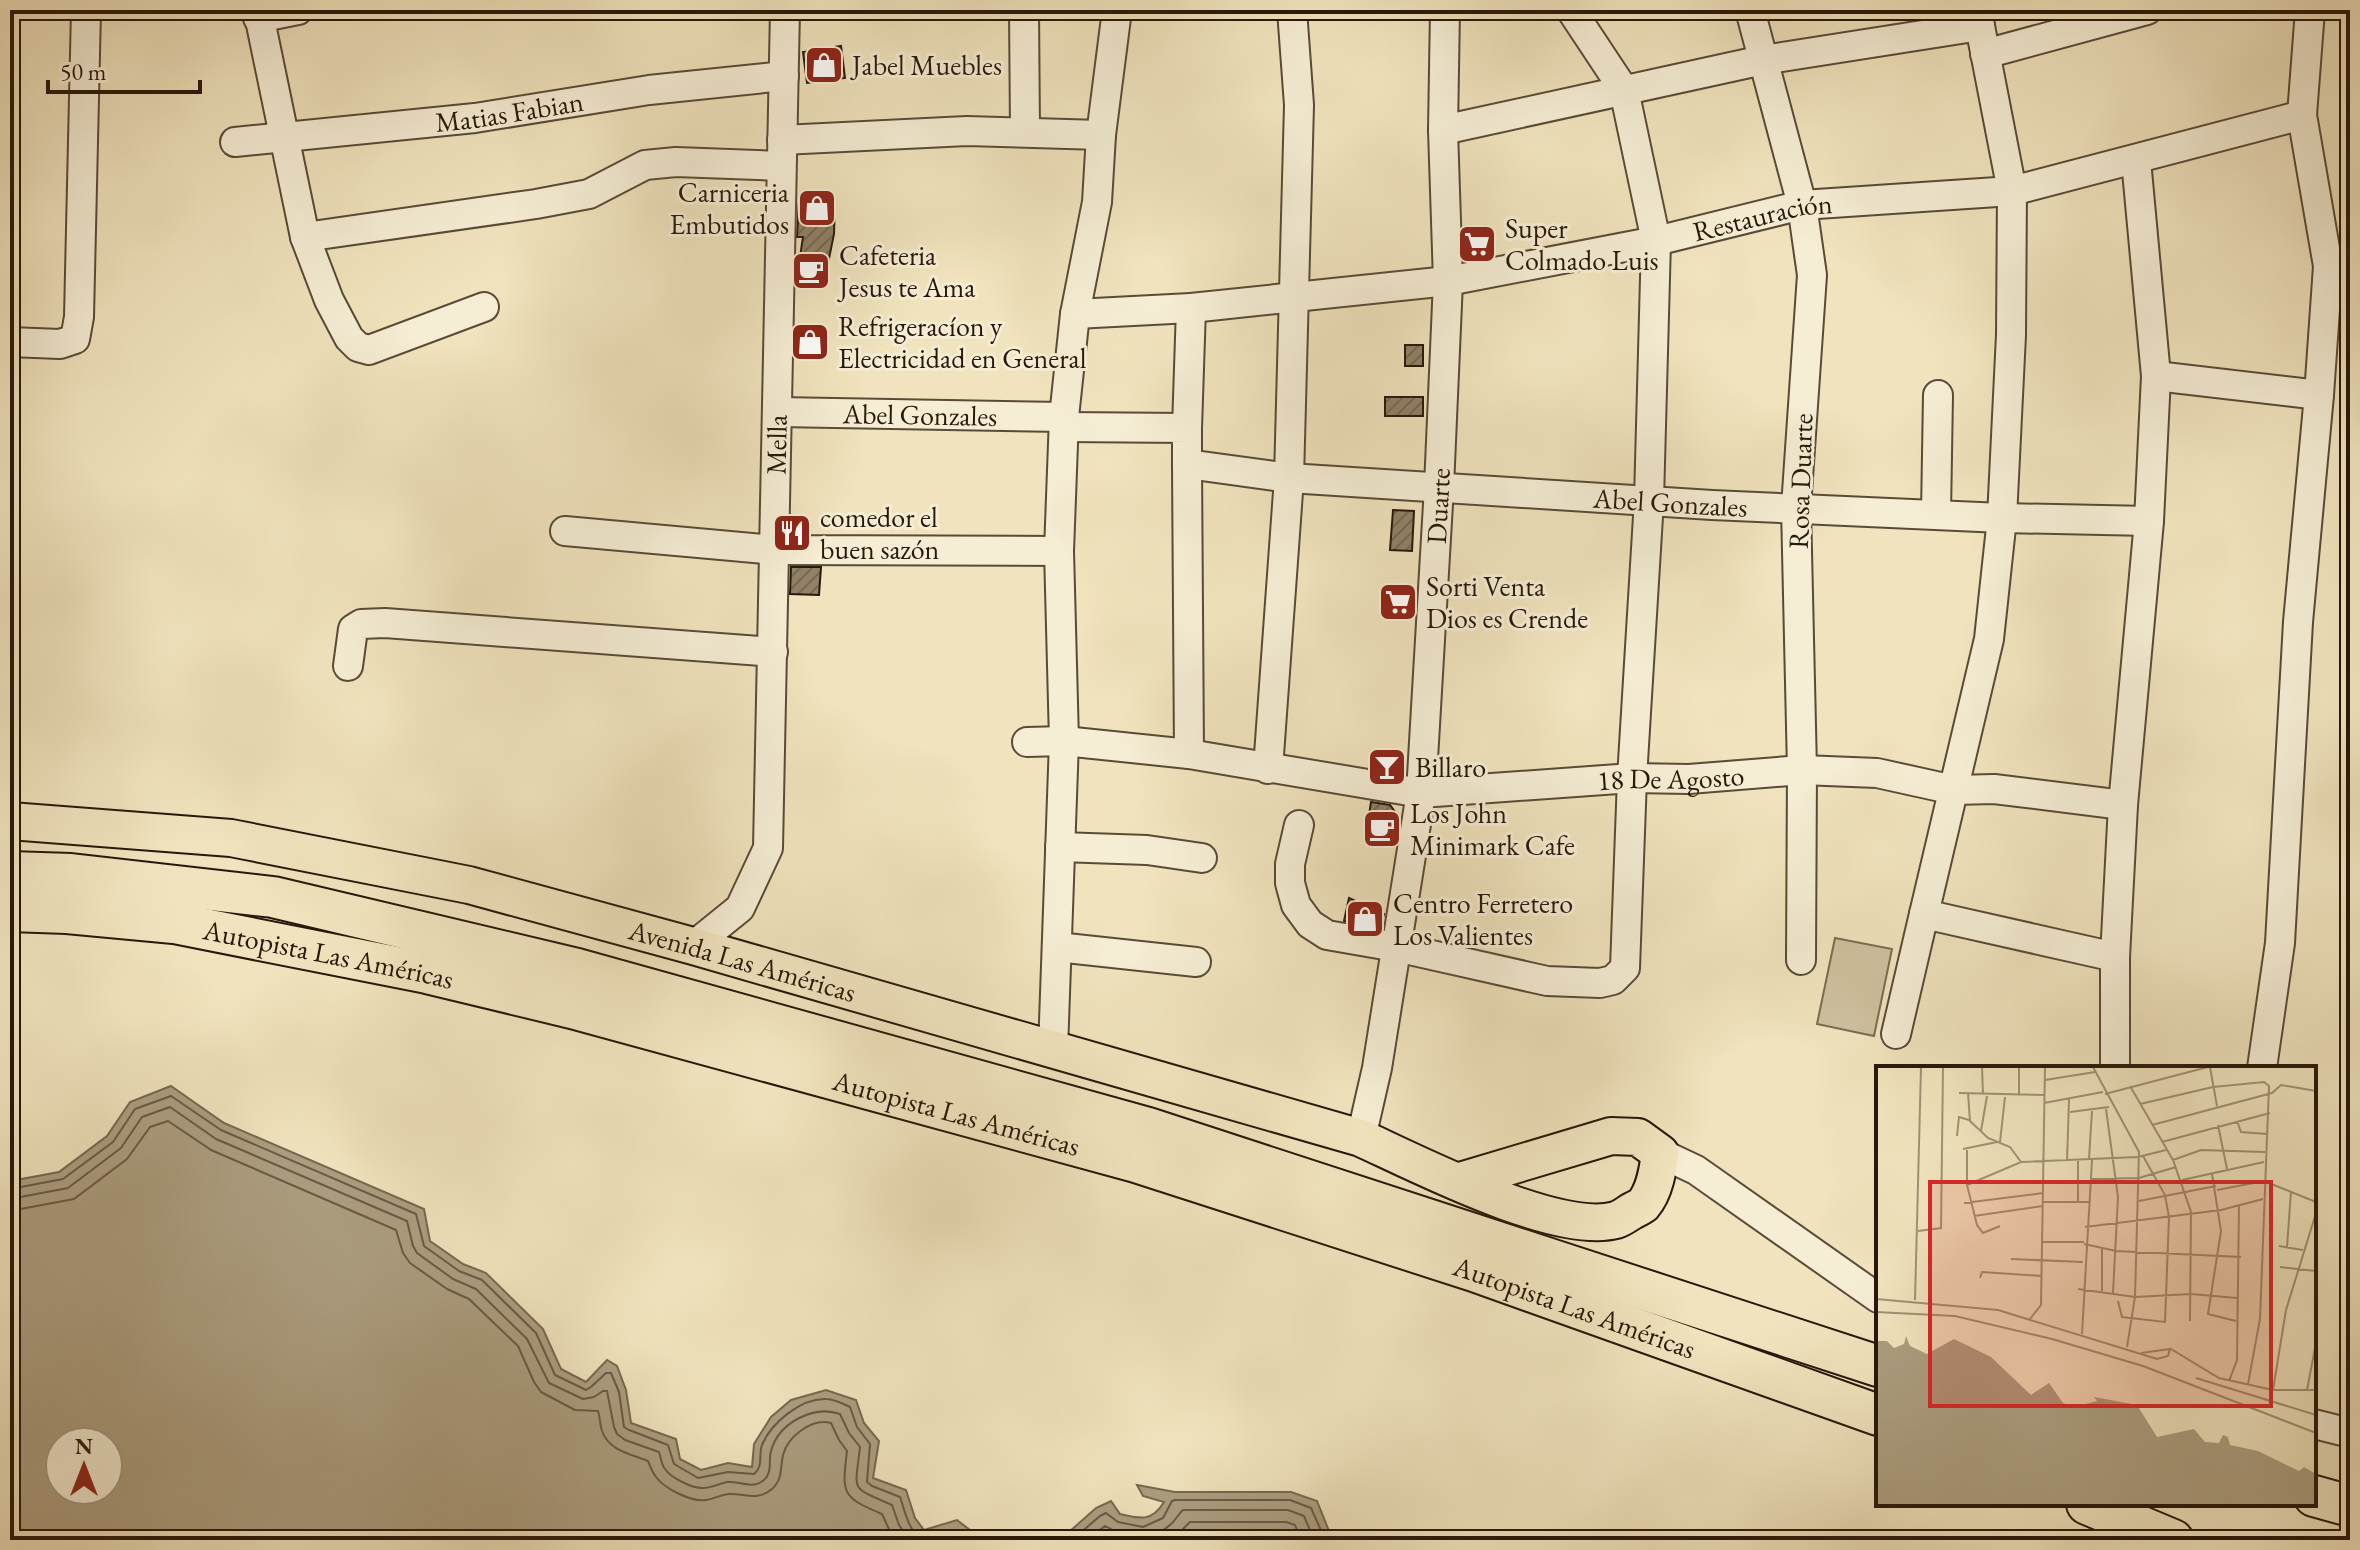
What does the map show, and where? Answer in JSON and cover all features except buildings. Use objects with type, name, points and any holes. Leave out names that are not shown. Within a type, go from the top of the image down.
[{"type":"highway","name":"Autopista Las Américas","points":[[10,872],[71,874],[273,897],[577,969],[1148,1128],[1876,1365]]},
{"type":"highway","name":"Autopista Las Américas","points":[[10,911],[174,923],[427,973],[572,1008],[1136,1162],[1474,1271],[1876,1414]]},
{"type":"highway","points":[[2316,1497],[2350,1506]]},
{"type":"highway","points":[[2092,1506],[2173,1540]]},
{"type":"main road","name":"Avenida Las Américas","points":[[10,821],[231,838],[469,885],[693,946],[1361,1138],[1457,1182],[1531,1210],[1572,1221],[1618,1220],[1643,1205],[1657,1177],[1660,1153]]},
{"type":"main road","points":[[1457,1182],[1611,1136],[1638,1137],[1660,1153]]},
{"type":"street","points":[[10,342],[60,344],[75,339],[79,317],[86,10]]},
{"type":"street","points":[[298,10],[258,14],[305,237],[329,300],[349,338],[358,347],[369,350],[484,307]]},
{"type":"street","name":"Mella","points":[[693,946],[740,908],[768,848],[785,10]]},
{"type":"street","points":[[1024,10],[1025,132]]},
{"type":"street","points":[[1053,1050],[1064,741],[1059,551],[1064,422],[1075,314],[1097,202],[1101,135],[1117,10]]},
{"type":"street","points":[[1268,769],[1289,478],[1299,105],[1292,10]]},
{"type":"street","name":"Duarte","points":[[1361,1138],[1377,1068],[1421,793],[1448,281],[1443,130],[1445,10]]},
{"type":"street","points":[[1299,825],[1290,864],[1290,883],[1296,905],[1310,924],[1327,935],[1547,981],[1600,983],[1613,980],[1625,968],[1632,778],[1649,500],[1656,241],[1624,90],[1571,10]]},
{"type":"street","name":"Rosa Duarte","points":[[1750,10],[1802,205],[1812,275],[1796,507],[1802,770],[1801,960]]},
{"type":"street","points":[[1985,54],[2147,10]]},
{"type":"street","points":[[2262,1066],[2280,943],[2298,622],[2328,266],[2302,115],[2310,10]]},
{"type":"street","points":[[1443,130],[1763,60],[1977,18],[2012,191],[2011,335],[2002,518],[1989,639],[1896,1034]]},
{"type":"street","name":"Matias Fabian","points":[[235,142],[475,118],[649,90],[784,76]]},
{"type":"street","name":"Restauración","points":[[1075,314],[1191,308],[1448,281],[1656,241],[1802,205],[2012,191],[2302,115]]},
{"type":"street","points":[[305,237],[589,194],[645,165],[967,131],[1101,135]]},
{"type":"street","points":[[2115,1066],[2115,957],[2123,805],[2149,521],[2156,376],[2136,160]]},
{"type":"street","points":[[1189,754],[1187,428],[1191,308]]},
{"type":"street","points":[[2156,376],[2319,395]]},
{"type":"street","points":[[1936,514],[1938,395]]},
{"type":"street","name":"Abel Gonzales","points":[[778,412],[1187,428]]},
{"type":"street","name":"Abel Gonzales","points":[[1187,464],[1289,478],[1712,505],[2149,521]]},
{"type":"street","points":[[565,531],[775,550],[1059,551]]},
{"type":"street","points":[[348,666],[353,629],[361,624],[385,623],[773,652]]},
{"type":"street","name":"18 De Agosto","points":[[1027,742],[1064,741],[1189,754],[1421,793],[1802,770],[1877,773],[1954,790],[1994,789],[2123,805]]},
{"type":"street","points":[[1060,847],[1147,850],[1202,858]]},
{"type":"street","points":[[1924,914],[2115,957]]},
{"type":"street","points":[[1057,947],[1196,962]]},
{"type":"street","points":[[1660,1153],[1696,1170],[1876,1297]]},
{"type":"street","points":[[2316,1424],[2350,1433]]},
{"type":"shaded area","points":[[1835,938],[1892,949],[1874,1036],[1817,1024]]},
{"type":"water","points":[[171,1086],[224,1123],[424,1209],[430,1241],[463,1264],[486,1273],[543,1329],[561,1369],[586,1382],[607,1360],[617,1366],[626,1390],[631,1423],[676,1439],[680,1459],[701,1470],[728,1463],[752,1467],[754,1444],[771,1417],[791,1400],[826,1390],[856,1400],[864,1423],[879,1441],[873,1478],[906,1490],[915,1518],[924,1530],[957,1520],[983,1540],[10,1540],[10,1181],[59,1172],[107,1136],[130,1102]]},
{"type":"water","points":[[1137,1485],[1175,1492],[1291,1492],[1317,1501],[1329,1531],[1409,1540],[1060,1540],[1096,1508],[1111,1501],[1120,1514],[1140,1518],[1155,1513],[1164,1502],[1143,1496]]},
{"type":"place","name":"Jabel Muebles","points":[[824,65]]},
{"type":"place","name":"Carniceria Embutidos","points":[[817,208]]},
{"type":"place","name":"Super Colmado Luis","points":[[1477,244]]},
{"type":"place","name":"Cafeteria Jesus te Ama","points":[[811,271]]},
{"type":"place","name":"Refrigeracíon y Electricidad en General","points":[[810,342]]},
{"type":"place","name":"comedor el buen sazón","points":[[792,533]]},
{"type":"place","name":"Sorti Venta Dios es Crende","points":[[1398,602]]},
{"type":"place","name":"Billaro","points":[[1387,767]]},
{"type":"place","name":"Los John Minimark Cafe","points":[[1382,829]]},
{"type":"place","name":"Centro Ferretero Los Valientes","points":[[1365,919]]}]
